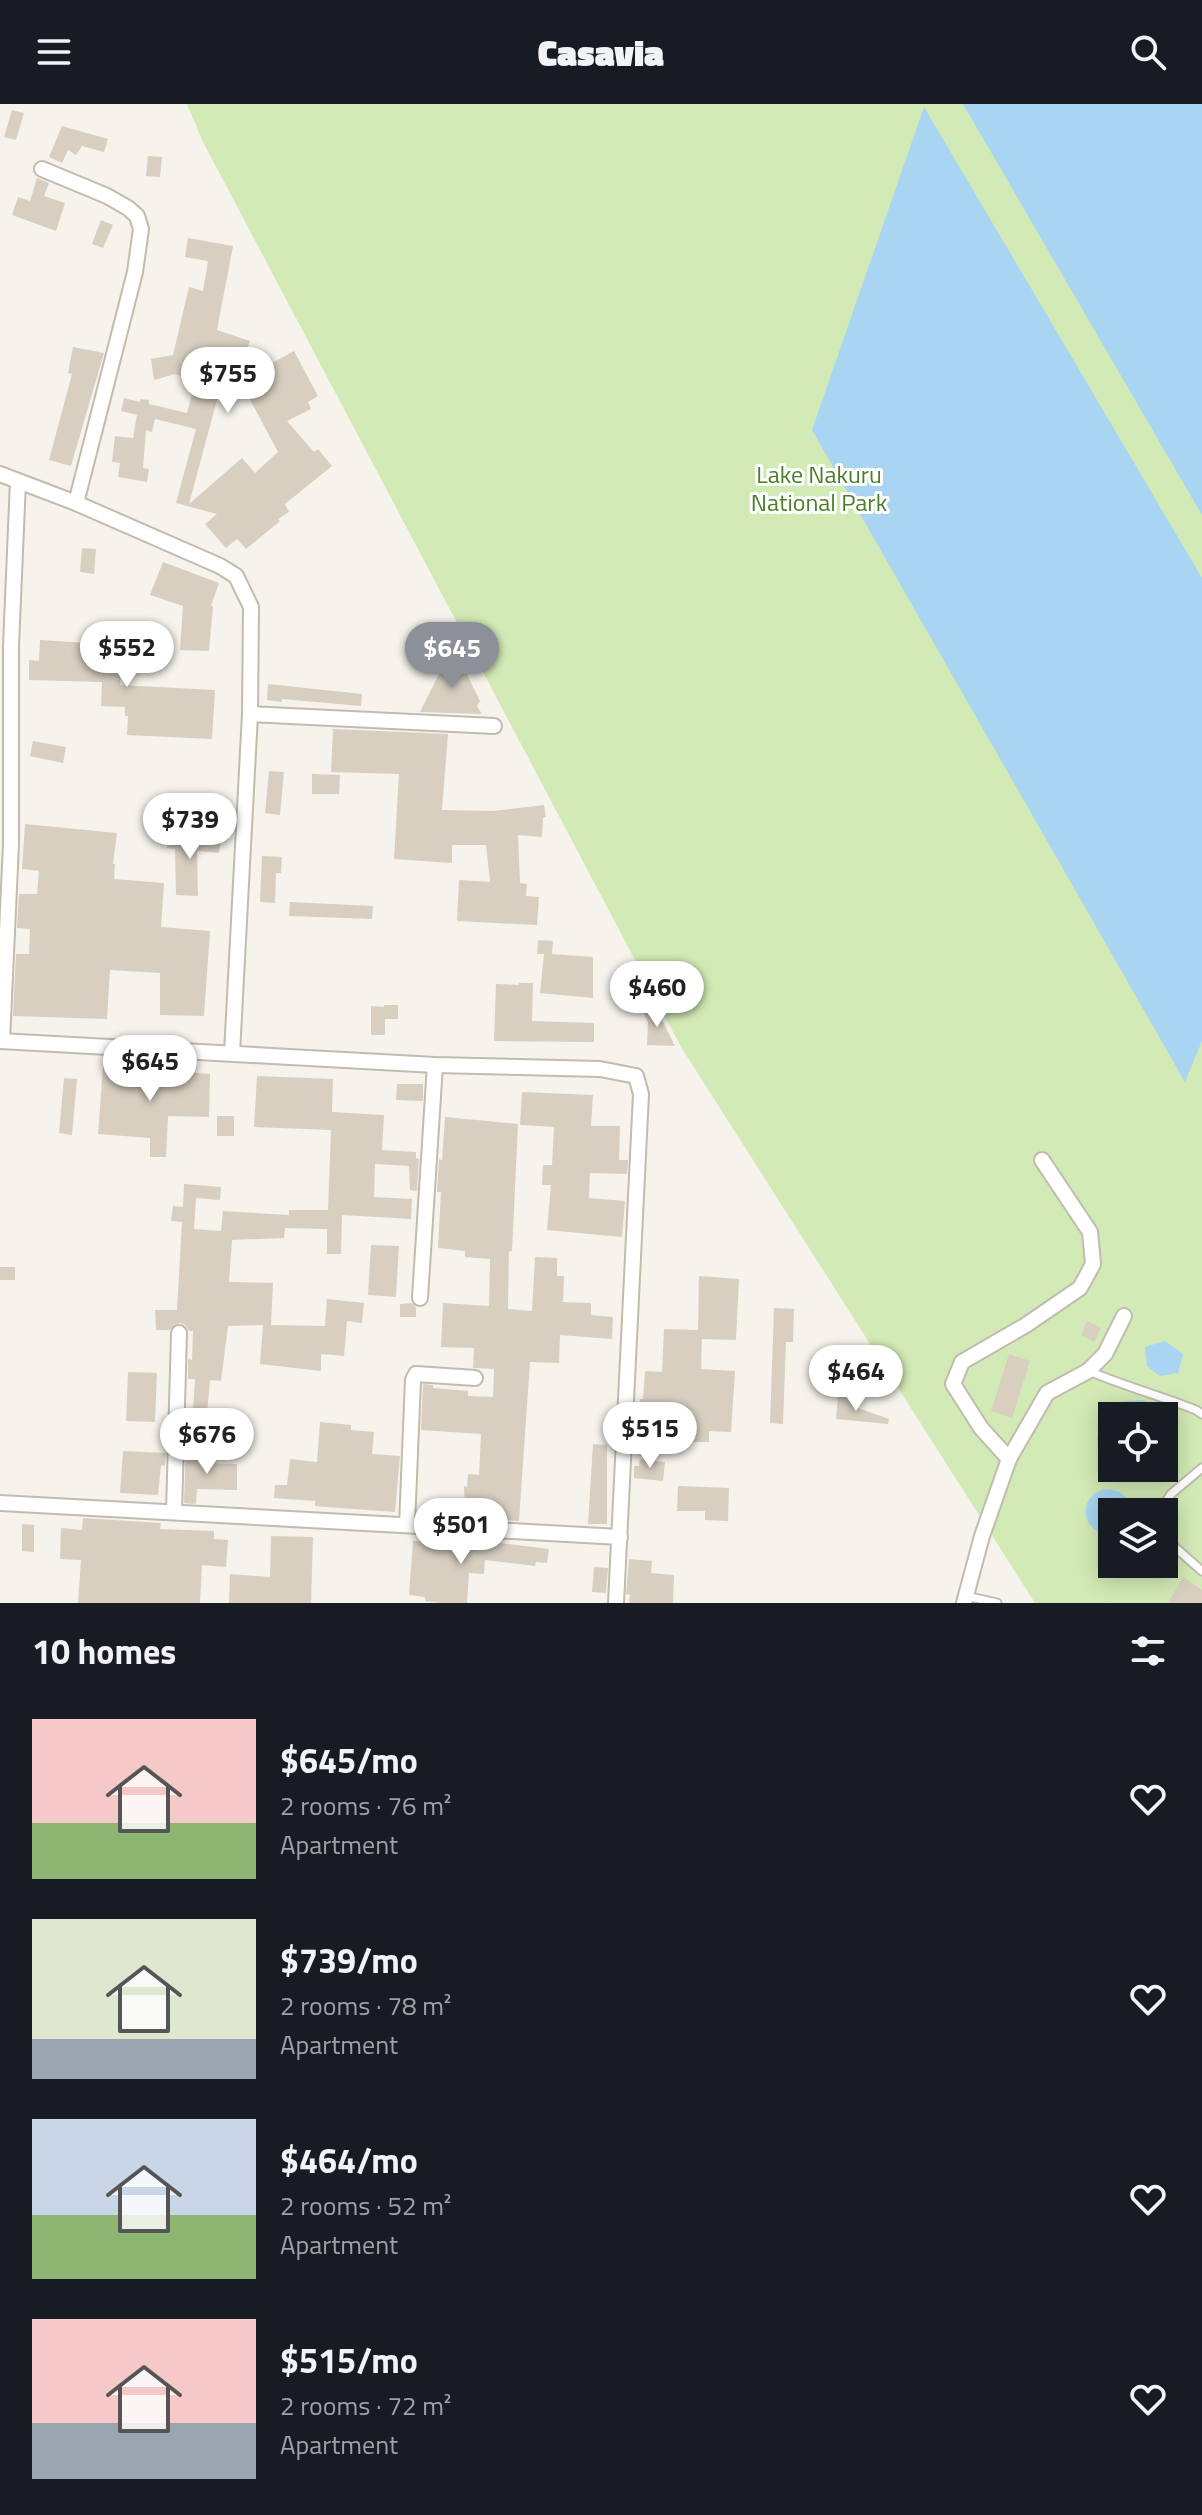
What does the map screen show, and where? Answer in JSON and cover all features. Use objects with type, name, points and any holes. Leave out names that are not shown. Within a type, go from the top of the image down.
[{"type":"street","points":[[42,169],[128,208],[137,216],[141,229],[135,272],[76,503]]},
{"type":"street","points":[[0,474],[76,503],[220,566],[236,576],[251,607],[250,714],[232,1053]]},
{"type":"street","points":[[18,481],[11,646],[11,844],[1,1041],[435,1065],[600,1069],[636,1076],[641,1094],[616,1603]]},
{"type":"street","points":[[250,714],[494,726]]},
{"type":"street","points":[[420,1298],[435,1065]]},
{"type":"street","points":[[1009,1459],[981,1428],[953,1384],[962,1362],[1026,1325],[1080,1288],[1093,1264],[1090,1232],[1042,1160]]},
{"type":"street","points":[[965,1599],[982,1536],[1009,1459],[1047,1393],[1088,1371],[1105,1354],[1124,1316]]},
{"type":"street","points":[[174,1512],[179,1333]]},
{"type":"street","points":[[407,1525],[413,1380],[416,1374],[475,1378]]},
{"type":"street","points":[[0,1503],[620,1537]]},
{"type":"lane","points":[[1088,1371],[1202,1414]]},
{"type":"lane","points":[[1168,1498],[1202,1468]]},
{"type":"lane","points":[[1178,1550],[1202,1571]]},
{"type":"lane","points":[[965,1599],[997,1603]]},
{"type":"green space","name":"Lake Nakuru National Park","points":[[187,104],[1202,104],[1202,1603],[1035,1603],[681,1047],[203,142]]},
{"type":"water","points":[[963,104],[1202,104],[1202,515]]},
{"type":"water","points":[[924,107],[1202,578],[1202,1041],[1185,1082],[812,430]]},
{"type":"water","points":[[1165,1341],[1183,1354],[1178,1373],[1160,1376],[1147,1366],[1145,1347]]},
{"type":"water","points":[[1104,1489],[1123,1494],[1126,1498],[1098,1498],[1098,1532],[1088,1522],[1086,1515],[1088,1501]]},
{"type":"building","points":[[12,110],[24,113],[16,140],[4,137]]},
{"type":"building","points":[[62,126],[108,139],[104,152],[82,146],[76,155],[68,150],[62,163],[49,157]]},
{"type":"building","points":[[148,156],[162,157],[160,177],[146,176]]},
{"type":"building","points":[[37,178],[49,183],[44,196],[65,203],[56,231],[12,215],[18,197],[30,201]]},
{"type":"building","points":[[101,220],[113,225],[103,248],[92,244]]},
{"type":"building","points":[[188,238],[233,246],[217,330],[250,341],[238,375],[221,385],[189,504],[242,458],[255,473],[278,452],[238,377],[259,365],[261,369],[294,351],[318,396],[308,402],[311,409],[287,421],[314,452],[318,449],[332,466],[285,504],[289,512],[246,549],[237,539],[226,548],[205,524],[217,514],[176,503],[196,429],[155,419],[152,432],[146,430],[143,468],[149,469],[147,482],[118,477],[120,463],[112,462],[115,436],[133,438],[137,415],[121,411],[124,398],[140,402],[140,399],[149,400],[149,404],[187,413],[196,379],[175,374],[154,380],[151,359],[173,355],[189,287],[203,291],[208,261],[185,257]]},
{"type":"building","points":[[73,347],[104,353],[71,466],[49,460],[72,374],[68,373]]},
{"type":"building","points":[[82,548],[96,549],[94,574],[80,572]]},
{"type":"building","points":[[163,562],[219,583],[211,606],[209,651],[180,650],[183,606],[150,595]]},
{"type":"building","points":[[105,625],[121,626],[120,685],[215,690],[212,739],[127,735],[125,707],[101,706],[102,682],[29,680],[29,660],[39,661],[40,640],[104,644]]},
{"type":"building","points":[[453,646],[480,701],[477,706],[482,714],[420,712]]},
{"type":"building","points":[[268,684],[362,694],[361,706],[267,700]]},
{"type":"building","points":[[333,729],[448,734],[442,810],[493,811],[544,805],[546,817],[543,818],[542,837],[518,835],[520,883],[527,884],[526,896],[539,897],[537,925],[457,921],[459,880],[490,882],[486,845],[452,845],[452,863],[394,859],[399,774],[331,772]]},
{"type":"building","points":[[33,741],[66,747],[63,763],[30,756]]},
{"type":"building","points":[[269,771],[284,772],[280,815],[265,813]]},
{"type":"building","points":[[312,774],[340,775],[339,794],[312,794]]},
{"type":"building","points":[[25,824],[117,833],[114,879],[164,883],[161,927],[210,931],[204,1016],[160,1015],[160,973],[110,970],[107,1019],[13,1016],[16,954],[29,954],[30,929],[17,928],[19,894],[37,894],[39,871],[22,869]]},
{"type":"building","points":[[168,835],[221,839],[219,853],[197,851],[198,896],[176,895],[175,849],[167,848]]},
{"type":"building","points":[[262,856],[282,857],[281,873],[276,873],[275,903],[260,902]]},
{"type":"building","points":[[290,902],[373,906],[372,919],[289,916]]},
{"type":"building","points":[[538,940],[553,941],[552,954],[593,957],[593,998],[540,993],[544,954],[537,954]]},
{"type":"building","points":[[533,983],[532,1021],[594,1023],[594,1042],[494,1041],[496,984]]},
{"type":"building","points":[[654,1004],[675,1046],[647,1045],[648,1022],[642,1010]]},
{"type":"building","points":[[398,1005],[398,1019],[385,1019],[385,1035],[371,1035],[371,1006]]},
{"type":"building","points":[[103,1067],[210,1074],[209,1117],[168,1116],[166,1157],[150,1157],[150,1138],[98,1134]]},
{"type":"building","points":[[257,1076],[333,1079],[332,1112],[384,1115],[382,1150],[416,1152],[419,1159],[417,1191],[410,1190],[409,1166],[375,1164],[374,1197],[412,1199],[411,1219],[342,1215],[341,1254],[327,1254],[327,1229],[285,1228],[284,1238],[232,1240],[229,1282],[273,1283],[271,1325],[325,1326],[327,1299],[364,1303],[362,1323],[347,1321],[344,1356],[321,1354],[321,1371],[260,1364],[263,1325],[228,1326],[221,1381],[210,1380],[206,1426],[192,1425],[195,1379],[188,1379],[188,1359],[192,1360],[193,1331],[180,1323],[170,1330],[156,1330],[155,1310],[177,1310],[182,1222],[171,1221],[173,1206],[183,1207],[184,1184],[221,1187],[220,1200],[196,1198],[194,1229],[221,1231],[223,1211],[289,1215],[289,1210],[328,1210],[331,1130],[254,1127]]},
{"type":"building","points":[[64,1078],[77,1079],[72,1135],[59,1133]]},
{"type":"building","points":[[397,1084],[423,1084],[423,1101],[396,1100]]},
{"type":"building","points":[[522,1092],[593,1095],[591,1126],[620,1126],[619,1160],[628,1160],[627,1174],[590,1173],[589,1198],[625,1201],[622,1237],[547,1230],[551,1185],[542,1185],[543,1165],[552,1165],[554,1127],[520,1125]]},
{"type":"building","points":[[217,1116],[234,1116],[234,1136],[217,1136]]},
{"type":"building","points":[[445,1117],[518,1124],[508,1309],[532,1311],[535,1257],[557,1258],[557,1276],[564,1276],[563,1302],[591,1303],[591,1315],[613,1317],[612,1339],[560,1335],[559,1363],[530,1362],[519,1521],[476,1518],[476,1511],[465,1510],[464,1486],[467,1487],[468,1474],[479,1475],[481,1434],[421,1430],[423,1384],[433,1385],[433,1388],[468,1391],[468,1396],[493,1397],[494,1369],[473,1368],[474,1348],[441,1347],[443,1303],[489,1306],[490,1259],[465,1257],[465,1251],[438,1248],[441,1192],[437,1192]]},
{"type":"building","points":[[371,1245],[399,1246],[396,1297],[368,1295]]},
{"type":"building","points":[[0,1267],[15,1267],[15,1280],[0,1280]]},
{"type":"building","points":[[699,1276],[739,1279],[736,1340],[702,1339],[701,1369],[735,1371],[731,1432],[709,1431],[709,1442],[641,1442],[643,1420],[639,1420],[640,1399],[643,1399],[645,1371],[662,1372],[664,1329],[698,1330]]},
{"type":"building","points":[[412,1303],[416,1307],[416,1317],[400,1317],[400,1304]]},
{"type":"building","points":[[774,1308],[794,1309],[793,1342],[786,1342],[783,1424],[770,1423]]},
{"type":"building","points":[[1087,1321],[1101,1328],[1094,1342],[1081,1335]]},
{"type":"building","points":[[1009,1354],[1030,1361],[1012,1418],[991,1411]]},
{"type":"building","points":[[128,1372],[157,1373],[155,1422],[126,1421]]},
{"type":"building","points":[[838,1396],[852,1398],[852,1406],[889,1419],[888,1424],[836,1419]]},
{"type":"building","points":[[320,1422],[351,1425],[351,1430],[374,1432],[372,1454],[400,1456],[395,1512],[315,1506],[315,1501],[274,1498],[275,1485],[287,1485],[290,1459],[317,1462]]},
{"type":"building","points":[[593,1444],[607,1445],[607,1524],[588,1524]]},
{"type":"building","points":[[186,1446],[199,1447],[198,1463],[237,1464],[237,1490],[197,1489],[196,1504],[184,1503]]},
{"type":"building","points":[[123,1451],[166,1453],[165,1466],[161,1465],[158,1495],[120,1493]]},
{"type":"building","points":[[640,1459],[665,1462],[663,1481],[634,1478],[634,1466],[639,1466]]},
{"type":"building","points":[[678,1486],[729,1488],[728,1521],[705,1520],[705,1511],[677,1511]]},
{"type":"building","points":[[83,1518],[161,1523],[160,1529],[214,1531],[214,1539],[228,1540],[226,1567],[202,1565],[200,1603],[78,1603],[81,1560],[60,1559],[61,1528],[82,1530]]},
{"type":"building","points":[[22,1524],[34,1525],[34,1552],[22,1551]]},
{"type":"building","points":[[271,1536],[313,1537],[311,1603],[229,1603],[230,1574],[270,1577]]},
{"type":"building","points":[[413,1541],[500,1543],[549,1549],[547,1563],[536,1562],[535,1566],[485,1560],[484,1574],[469,1573],[467,1603],[440,1603],[409,1595]]},
{"type":"building","points":[[629,1559],[652,1561],[651,1573],[674,1575],[673,1603],[629,1603],[630,1595],[626,1594]]},
{"type":"building","points":[[594,1567],[608,1568],[606,1593],[592,1592]]},
{"type":"building","points":[[1183,1577],[1202,1590],[1202,1603],[1168,1603]]}]
